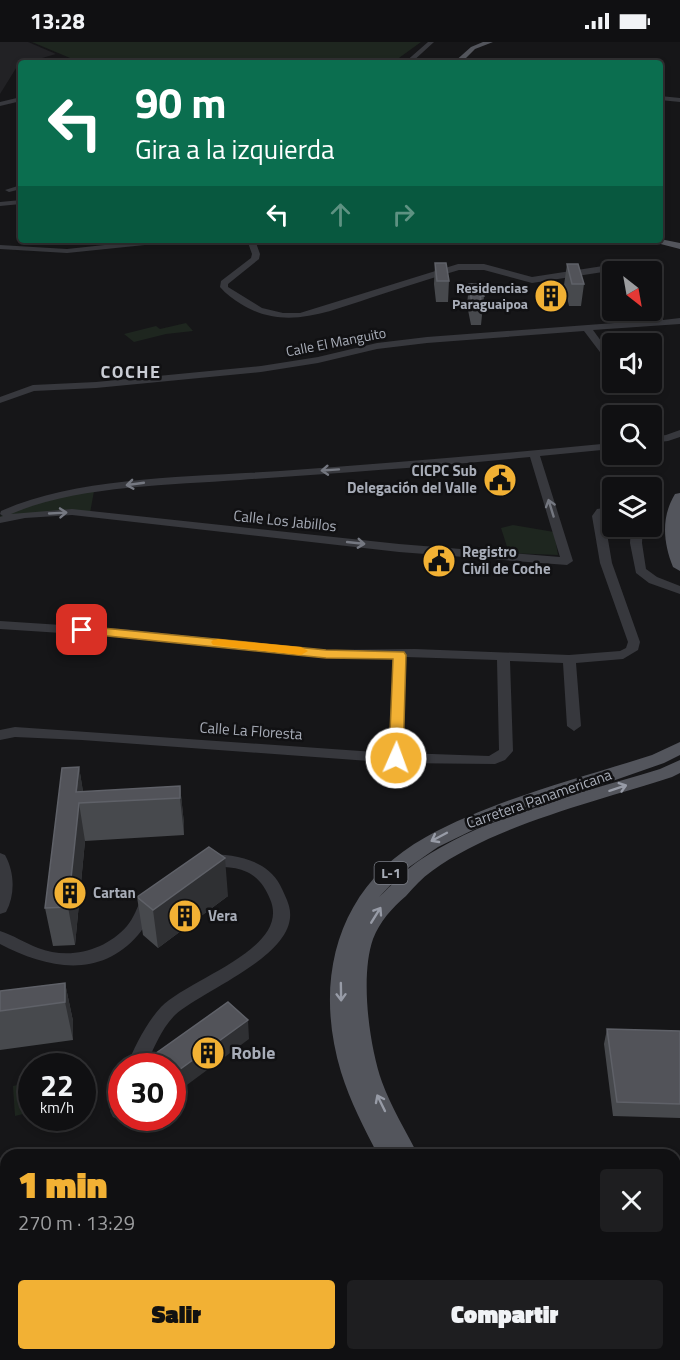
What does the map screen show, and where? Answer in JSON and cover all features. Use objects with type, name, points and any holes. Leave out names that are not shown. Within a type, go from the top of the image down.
[{"type":"main road","points":[[453,60],[465,49],[482,42]]},
{"type":"main road","points":[[460,60],[473,48],[490,42]]},
{"type":"main road","points":[[663,238],[680,241]]},
{"type":"main road","points":[[663,243],[680,246]]},
{"type":"main road","points":[[680,497],[672,514],[671,524],[672,549],[680,567]]},
{"type":"main road","name":"Carretera Panamericana","points":[[387,1149],[355,1082],[345,1042],[341,1005],[343,950],[350,927],[370,894],[415,852],[466,823],[507,807],[658,759],[680,748]]},
{"type":"main road","name":"Carretera Panamericana","points":[[403,1149],[371,1083],[361,1045],[357,1009],[358,957],[364,936],[382,906],[425,866],[474,838],[513,822],[666,773],[680,766]]},
{"type":"street","points":[[410,60],[431,42]]},
{"type":"street","points":[[663,98],[680,100]]},
{"type":"street","points":[[0,104],[18,100]]},
{"type":"street","points":[[9,190],[18,188]]},
{"type":"street","points":[[0,204],[18,202]]},
{"type":"street","points":[[0,246],[18,241]]},
{"type":"street","points":[[95,243],[98,249]]},
{"type":"street","points":[[0,246],[59,251],[149,243]]},
{"type":"street","points":[[252,243],[256,254],[255,260],[224,283],[224,286],[257,310],[273,316],[289,317],[310,314],[458,267],[484,267],[532,280],[602,269]]},
{"type":"street","name":"Calle El Manguito","points":[[0,400],[33,388],[96,385],[261,369],[318,360],[377,346],[427,340],[680,321]]},
{"type":"street","points":[[587,329],[602,349]]},
{"type":"street","points":[[662,439],[680,433]]},
{"type":"street","points":[[0,515],[44,500],[147,483],[602,447]]},
{"type":"street","name":"Calle Los Jabillos","points":[[0,520],[25,515],[72,512],[399,548],[567,561],[534,454]]},
{"type":"street","points":[[91,514],[96,490]]},
{"type":"street","points":[[0,625],[123,633],[326,654],[569,659],[623,654],[632,650],[634,642],[606,563],[598,516],[602,511]]},
{"type":"street","points":[[636,537],[640,570],[653,580],[680,590]]},
{"type":"street","points":[[396,758],[400,655]]},
{"type":"street","name":"Calle La Floresta","points":[[0,735],[15,732],[82,735],[396,758],[476,761],[500,757],[506,751],[503,656]]},
{"type":"street","points":[[569,659],[574,726]]},
{"type":"street","points":[[0,859],[6,884],[0,908]]},
{"type":"street","points":[[143,1053],[168,1012],[184,996],[258,955],[279,932],[282,908],[271,882],[249,866],[235,861],[218,859],[193,862]]},
{"type":"street","points":[[0,937],[38,955],[73,961],[97,954],[119,942],[137,924],[155,891]]},
{"type":"shaded area","points":[[0,42],[28,42],[56,54],[35,60],[18,60],[18,65],[0,94]]},
{"type":"shaded area","points":[[32,42],[421,42],[396,60],[75,60]]},
{"type":"shaded area","points":[[186,323],[193,331],[166,334],[134,342],[124,334],[156,326],[160,329]]},
{"type":"shaded area","points":[[94,491],[90,513],[0,519],[0,516],[35,504]]},
{"type":"shaded area","points":[[513,525],[554,532],[558,555],[509,553],[501,528]]},
{"type":"shaded area","points":[[18,1085],[18,1115],[15,1116],[13,1086]]},
{"type":"building","points":[[435,263],[446,263],[449,281],[437,281]]},
{"type":"building","points":[[567,264],[578,264],[584,284],[572,284]]},
{"type":"building","points":[[469,284],[481,284],[484,296],[480,296],[482,303],[472,304]]},
{"type":"building","points":[[79,767],[76,792],[180,786],[180,798],[79,803],[68,907],[45,908],[62,768]]},
{"type":"building","points":[[209,847],[225,858],[153,910],[137,897]]},
{"type":"building","points":[[65,983],[65,1002],[0,1011],[0,991]]},
{"type":"building","points":[[228,1002],[248,1020],[186,1065],[186,1053],[156,1053]]},
{"type":"building","points":[[607,1029],[680,1031],[680,1104],[617,1102]]},
{"type":"slow traffic","points":[[218,642],[301,651]]},
{"type":"place","name":"Residencias Paraguaipoa","points":[[551,296]]},
{"type":"place","name":"CICPC Sub Delegación del Valle","points":[[500,480]]},
{"type":"place","name":"Registro Civil de Coche","points":[[439,561]]},
{"type":"place","name":"Cartan","points":[[70,893]]},
{"type":"place","name":"Vera","points":[[185,916]]},
{"type":"place","name":"Roble","points":[[208,1053]]},
{"type":"district","name":"COCHE","points":[[131,372]]},
{"type":"route","points":[[82,630],[326,654],[400,655],[396,758]]}]
